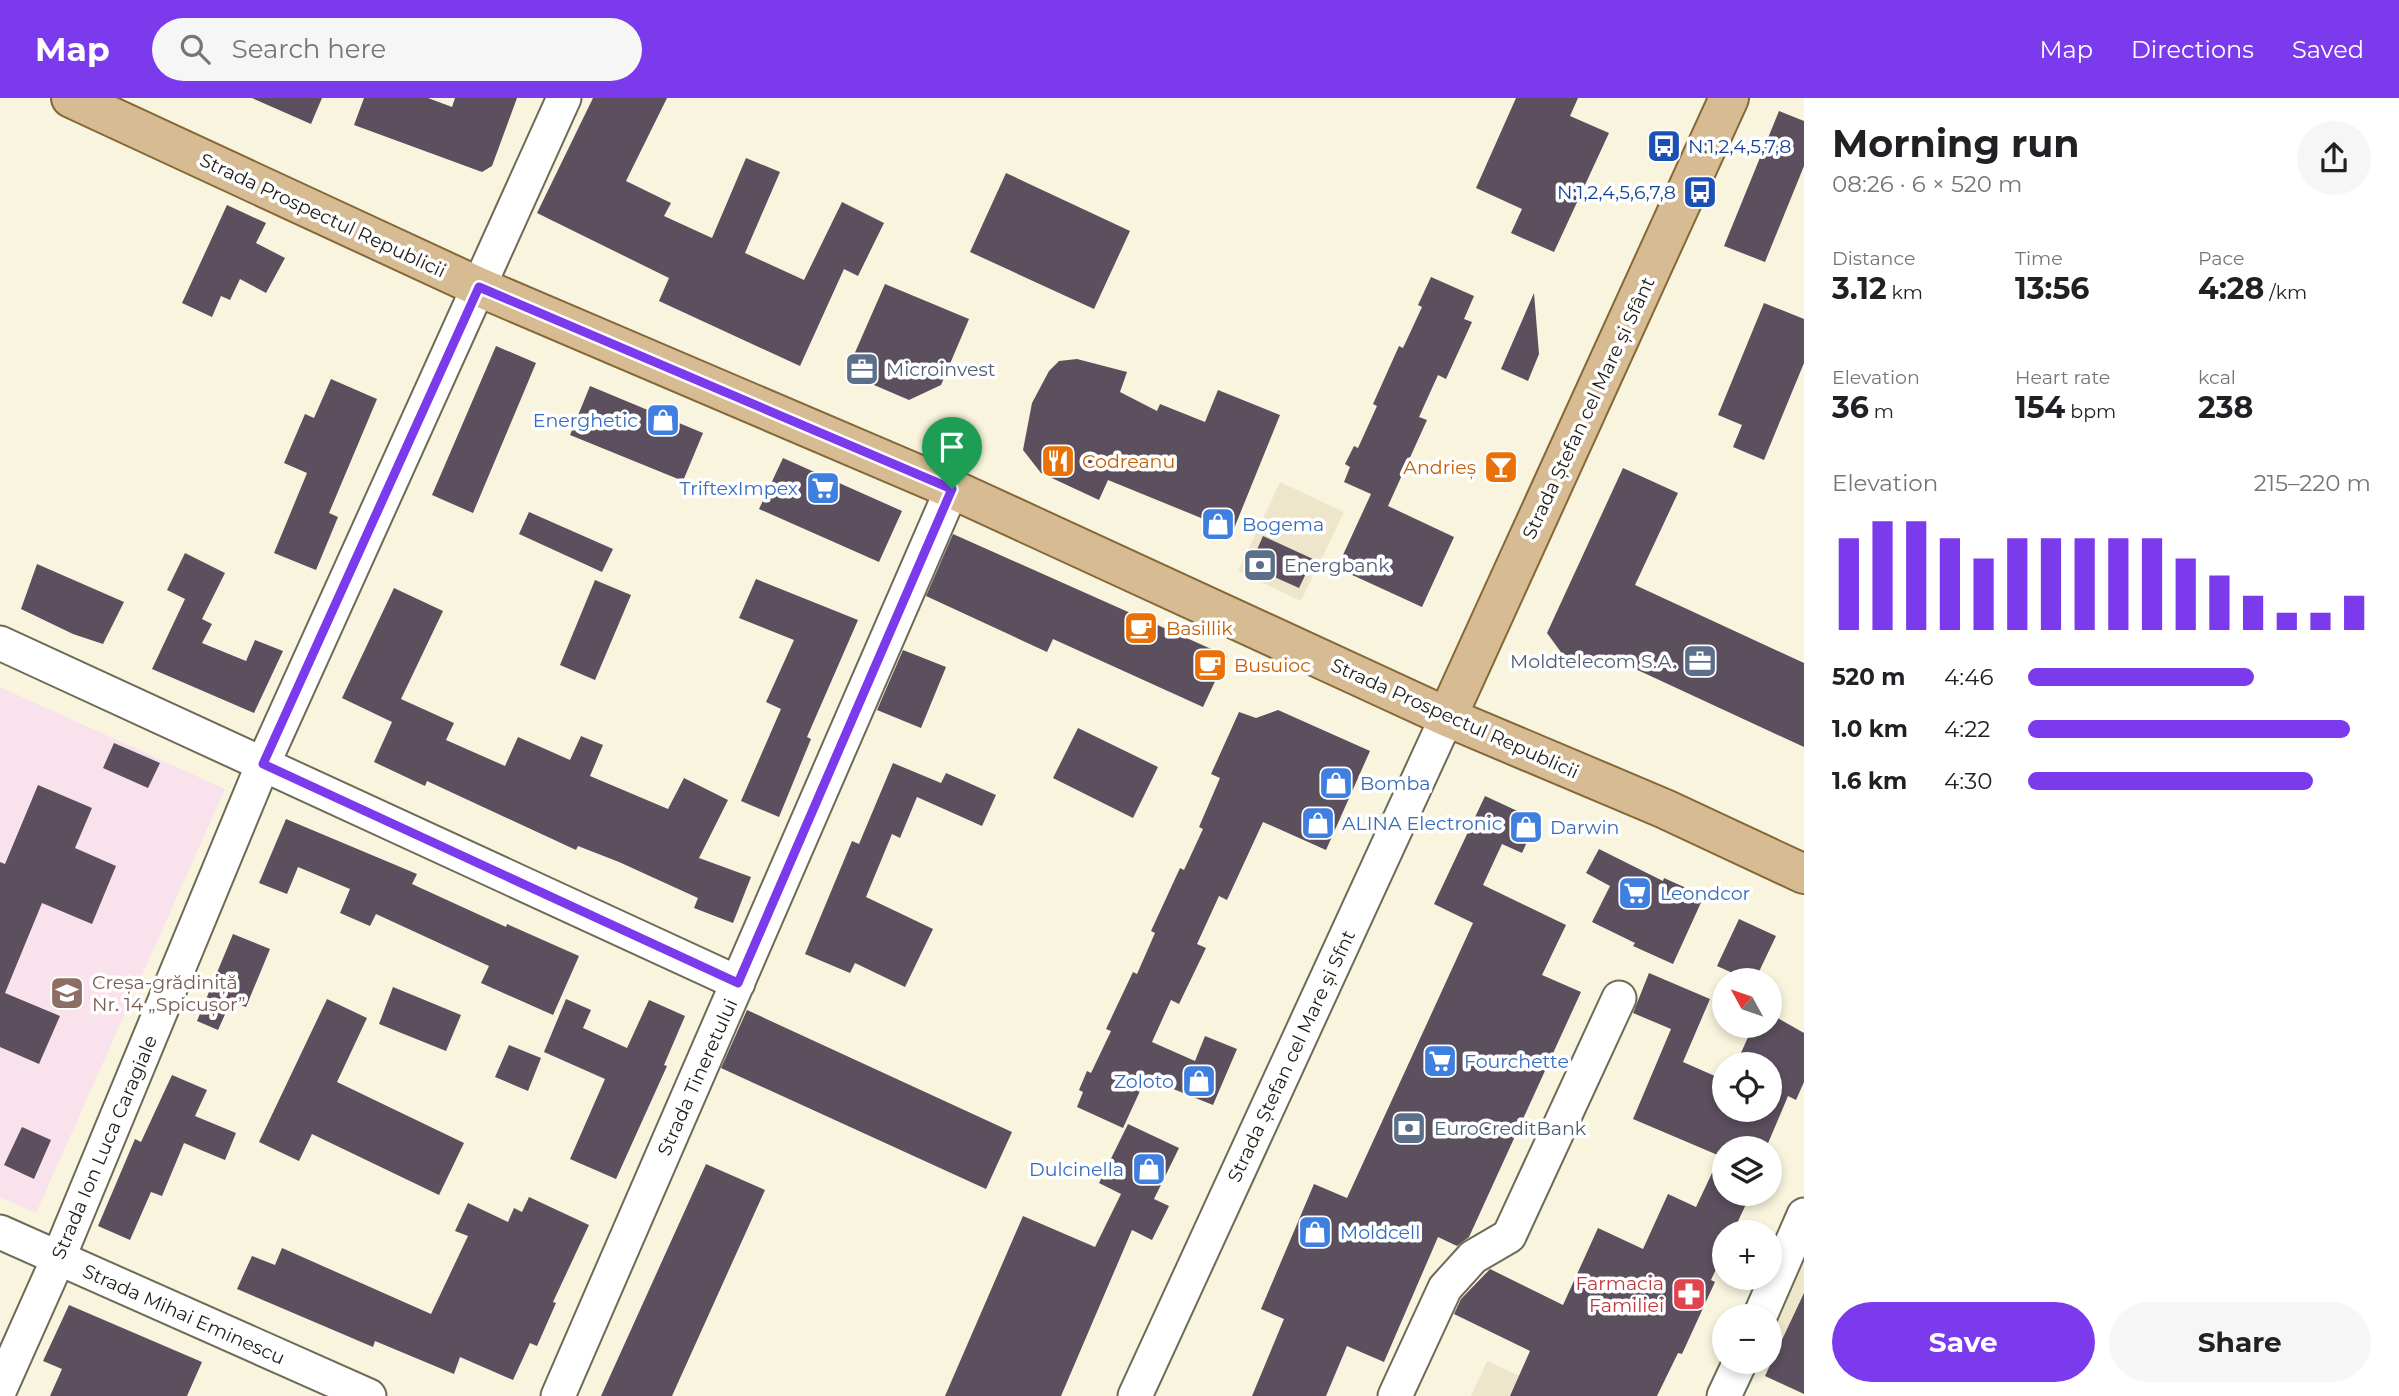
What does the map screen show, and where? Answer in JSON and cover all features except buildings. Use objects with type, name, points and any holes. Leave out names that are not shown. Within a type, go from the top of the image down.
[{"type":"main road","name":"Strada Prospectul Republicii","points":[[71,98],[479,287],[952,489],[1447,717],[1665,810],[1804,874]]},
{"type":"main road","name":"Strada Ștefan cel Mare și Sfânt","points":[[1447,717],[1729,98]]},
{"type":"street","name":"Strada Ion Luca Caragiale","points":[[0,1389],[58,1259],[263,764],[564,98]]},
{"type":"street","name":"Strada Tineretului","points":[[558,1396],[952,489]]},
{"type":"street","points":[[0,643],[738,983]]},
{"type":"street","name":"Strada Ștefan cel Mare și Sfnt","points":[[1135,1396],[1447,717]]},
{"type":"street","points":[[1395,1396],[1445,1288],[1473,1257],[1509,1237],[1619,998]]},
{"type":"street","points":[[1765,1304],[1804,1215]]},
{"type":"street","name":"Strada Mihai Eminescu","points":[[0,1232],[369,1396]]},
{"type":"street","points":[[1724,1396],[1734,1374]]},
{"type":"shaded area","points":[[1280,482],[1344,512],[1301,601],[1238,571]]},
{"type":"shaded area","name":"Creșa-grădiniță Nr. 14 „Spicușor”","points":[[0,687],[225,789],[36,1213],[0,1197]]},
{"type":"shaded area","points":[[1804,1246],[1804,1388],[1772,1374],[1782,1374],[1782,1304],[1778,1304]]},
{"type":"shaded area","points":[[1487,1361],[1565,1396],[1471,1396]]},
{"type":"place","name":"N:1,2,4,5,7,8","points":[[1664,146]]},
{"type":"place","name":"N:1,2,4,5,6,7,8","points":[[1700,192]]},
{"type":"place","name":"Microinvest","points":[[862,369]]},
{"type":"place","name":"Energhetic","points":[[663,420]]},
{"type":"place","name":"Codreanu","points":[[1058,461]]},
{"type":"place","name":"Andrieș","points":[[1501,467]]},
{"type":"place","name":"TriftexImpex","points":[[823,488]]},
{"type":"place","name":"Bogema","points":[[1218,524]]},
{"type":"place","name":"Energbank","points":[[1260,565]]},
{"type":"place","name":"Basillik","points":[[1141,628]]},
{"type":"place","name":"Moldtelecom S.A.","points":[[1700,661]]},
{"type":"place","name":"Busuioc","points":[[1210,665]]},
{"type":"place","name":"Bomba","points":[[1336,783]]},
{"type":"place","name":"ALINA Electronic","points":[[1318,823]]},
{"type":"place","name":"Darwin","points":[[1526,827]]},
{"type":"place","name":"Leondcor","points":[[1635,893]]},
{"type":"place","name":"Creșa-grădiniță Nr. 14 „Spicușor”","points":[[67,993]]},
{"type":"place","name":"Fourchette","points":[[1440,1061]]},
{"type":"place","name":"Zoloto","points":[[1199,1081]]},
{"type":"place","name":"EuroCreditBank","points":[[1409,1128]]},
{"type":"place","name":"Dulcinella","points":[[1149,1169]]},
{"type":"place","name":"Moldcell","points":[[1315,1232]]},
{"type":"place","name":"Farmacia Familiei","points":[[1689,1294]]},
{"type":"route","points":[[479,287],[952,489],[738,983],[263,764],[479,287]]}]
